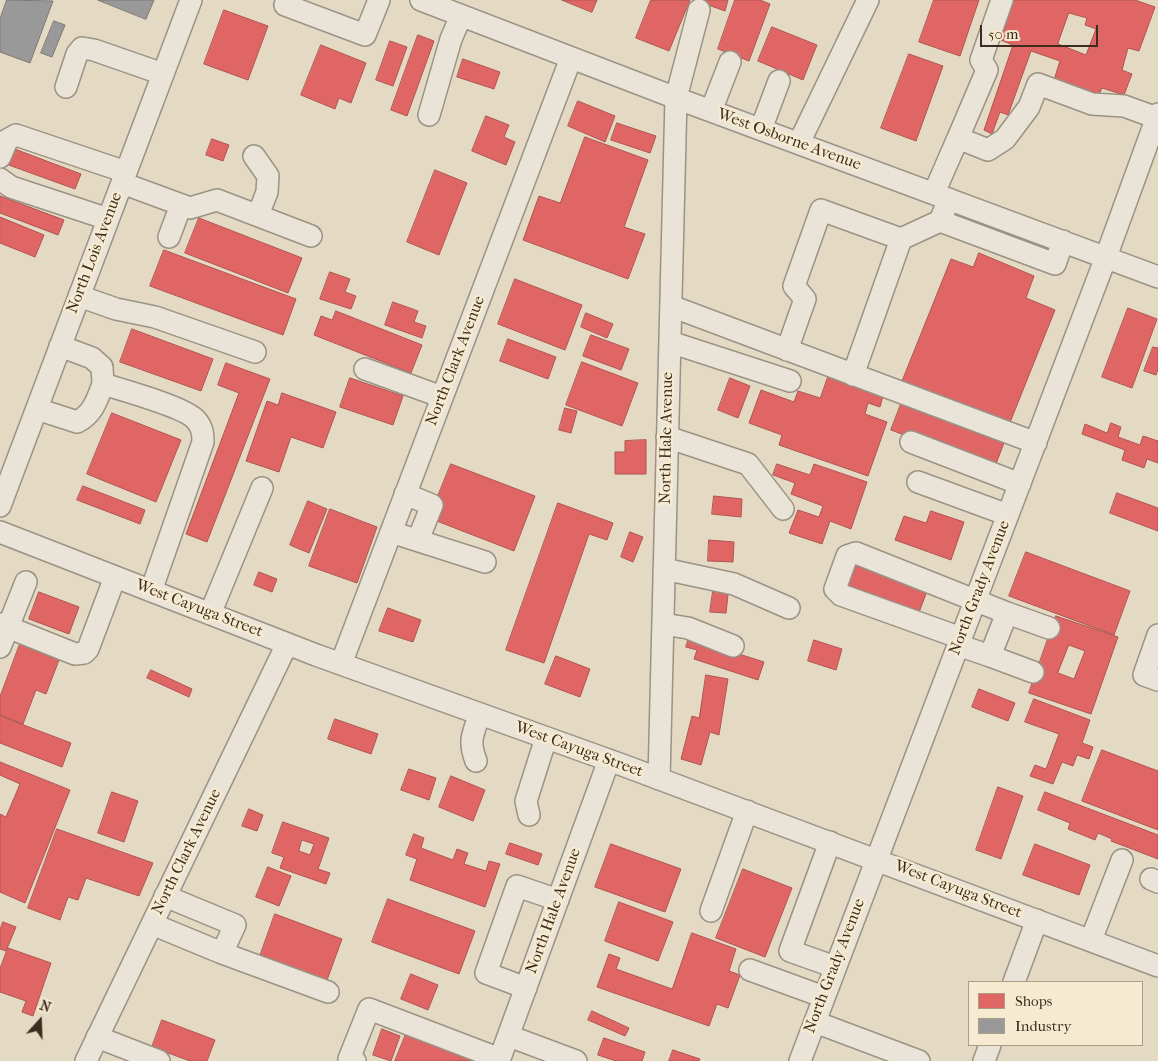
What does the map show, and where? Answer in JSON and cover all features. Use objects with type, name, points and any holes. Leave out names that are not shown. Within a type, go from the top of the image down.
[{"type":"street","name":"North Lois Avenue","points":[[0,506],[191,0]]},
{"type":"street","points":[[280,2],[365,35],[379,0]]},
{"type":"street","name":"West Osborne Avenue","points":[[421,0],[676,98],[1158,277]]},
{"type":"street","points":[[799,143],[868,0]]},
{"type":"street","points":[[940,221],[941,196],[958,138],[987,70],[981,60],[1002,0]]},
{"type":"street","name":"North Hale Avenue","points":[[659,779],[676,98],[699,10]]},
{"type":"street","points":[[429,115],[451,39],[461,16]]},
{"type":"street","points":[[66,88],[77,54],[82,48],[94,50],[163,74]]},
{"type":"street","name":"North Clark Avenue","points":[[341,664],[571,58]]},
{"type":"street","points":[[711,111],[730,62]]},
{"type":"street","points":[[761,129],[779,82]]},
{"type":"street","points":[[958,138],[988,150],[1005,139],[1029,107],[1038,84],[1092,104],[1124,106],[1157,116]]},
{"type":"street","name":"North Grady Avenue","points":[[800,1061],[1036,443],[1157,116]]},
{"type":"street","points":[[0,157],[7,140],[16,135],[124,178],[181,205],[190,208],[217,200],[311,236]]},
{"type":"street","points":[[254,156],[268,176],[267,192],[258,215]]},
{"type":"street","points":[[0,179],[11,187],[108,218]]},
{"type":"street","points":[[169,236],[181,205]]},
{"type":"street","points":[[787,350],[805,300],[794,286],[821,210],[901,239],[940,221],[1055,264],[1063,241]]},
{"type":"street","points":[[853,375],[901,239]]},
{"type":"street","points":[[79,296],[116,309],[155,317],[256,352]]},
{"type":"street","points":[[671,306],[1036,443]]},
{"type":"street","points":[[670,342],[790,381]]},
{"type":"street","points":[[37,409],[78,422],[86,418],[94,407],[104,384],[102,367],[92,358],[60,346]]},
{"type":"street","points":[[365,369],[442,396]]},
{"type":"street","points":[[104,384],[176,408],[195,418],[203,430],[203,442],[151,591]]},
{"type":"street","points":[[667,438],[748,464],[783,509]]},
{"type":"street","points":[[911,442],[1020,484]]},
{"type":"street","points":[[918,482],[1008,514]]},
{"type":"street","points":[[210,614],[262,488]]},
{"type":"street","points":[[405,494],[432,505],[418,540]]},
{"type":"street","name":"West Cayuga Street","points":[[0,532],[287,644],[609,760],[1158,966]]},
{"type":"street","points":[[391,532],[485,562]]},
{"type":"street","points":[[1033,672],[990,656],[960,641],[841,595],[835,589],[847,556],[856,553],[1049,628]]},
{"type":"street","points":[[664,569],[734,584],[789,608]]},
{"type":"street","points":[[4,625],[75,654],[84,653],[88,649],[115,577]]},
{"type":"street","points":[[0,648],[4,625],[26,582]]},
{"type":"street","points":[[990,656],[1007,613]]},
{"type":"street","points":[[663,624],[688,628],[733,646]]},
{"type":"street","points":[[1158,635],[1144,675],[1158,680]]},
{"type":"street","name":"North Clark Avenue","points":[[86,1061],[287,644]]},
{"type":"street","points":[[476,761],[471,749],[472,736],[480,714]]},
{"type":"street","points":[[528,815],[526,801],[546,738]]},
{"type":"street","name":"North Hale Avenue","points":[[500,1060],[609,760]]},
{"type":"street","points":[[711,911],[747,812]]},
{"type":"street","points":[[830,842],[790,951],[835,967]]},
{"type":"street","points":[[1091,940],[1122,860]]},
{"type":"street","points":[[526,988],[486,973],[517,886],[558,900]]},
{"type":"street","points":[[166,896],[235,925],[222,953]]},
{"type":"street","points":[[1014,981],[1037,920]]},
{"type":"street","points":[[152,924],[222,953],[328,992]]},
{"type":"street","points":[[750,970],[824,997]]},
{"type":"street","points":[[355,1061],[350,1059],[369,1009],[500,1060]]},
{"type":"street","points":[[815,1022],[919,1061]]},
{"type":"street","points":[[509,1036],[576,1061]]},
{"type":"street","points":[[98,1037],[159,1061]]},
{"type":"street","points":[[984,1061],[990,1046]]},
{"type":"building: Shops","points":[[562,0],[597,0],[592,12]]},
{"type":"building: Shops","points":[[651,0],[690,0],[669,51],[636,38]]},
{"type":"building: Shops","points":[[701,0],[728,0],[725,11],[700,2]]},
{"type":"building: Shops","points":[[735,0],[760,0],[770,4],[749,61],[718,49]]},
{"type":"building: Shops","points":[[934,0],[979,0],[960,56],[919,42]]},
{"type":"building: Shops","points":[[1007,0],[1135,0],[1155,7],[1139,51],[1128,48],[1122,70],[1132,74],[1124,95],[1102,88],[1097,99],[1053,83],[1060,61],[1031,51],[1008,115],[1000,112],[992,134],[984,130],[1013,45],[993,37]],"holes":[[[1069,13],[1087,18],[1085,25],[1096,29],[1086,55],[1058,44]]]},
{"type":"building: Shops","points":[[224,10],[268,26],[248,80],[204,64]]},
{"type":"building: Shops","points":[[772,27],[817,45],[803,80],[758,61]]},
{"type":"building: Shops","points":[[418,35],[434,41],[407,116],[391,110]]},
{"type":"building: Shops","points":[[390,41],[407,47],[393,86],[376,80]]},
{"type":"building: Shops","points":[[321,45],[366,63],[351,103],[339,98],[335,109],[301,95]]},
{"type":"building: Shops","points":[[909,54],[943,66],[916,141],[881,128]]},
{"type":"building: Shops","points":[[463,59],[500,72],[494,89],[457,77]]},
{"type":"building: Shops","points":[[578,101],[615,116],[605,142],[568,126]]},
{"type":"building: Shops","points":[[486,116],[509,125],[504,137],[515,142],[506,165],[472,151]]},
{"type":"building: Shops","points":[[617,123],[656,136],[650,153],[611,140]]},
{"type":"building: Shops","points":[[585,137],[648,160],[624,227],[645,234],[628,279],[523,240],[539,196],[560,203]]},
{"type":"building: Shops","points":[[212,139],[229,145],[223,161],[206,155]]},
{"type":"building: Shops","points":[[12,148],[81,174],[75,189],[6,164]]},
{"type":"building: Shops","points":[[435,170],[467,183],[439,255],[407,242]]},
{"type":"building: Shops","points":[[0,196],[64,220],[58,235],[0,213]]},
{"type":"building: Shops","points":[[0,217],[44,235],[35,257],[0,243]]},
{"type":"building: Shops","points":[[199,218],[302,258],[288,293],[185,253]]},
{"type":"building: Shops","points":[[164,250],[296,299],[283,335],[150,286]]},
{"type":"building: Shops","points":[[979,253],[1034,276],[1026,298],[1055,310],[1009,425],[902,381],[951,259],[973,267]]},
{"type":"building: Shops","points":[[330,272],[350,279],[345,292],[356,296],[351,309],[320,299]]},
{"type":"building: Shops","points":[[515,279],[582,305],[565,350],[498,324]]},
{"type":"building: Shops","points":[[393,302],[418,311],[414,322],[426,326],[422,338],[385,325]]},
{"type":"building: Shops","points":[[1128,308],[1157,319],[1132,388],[1102,377]]},
{"type":"building: Shops","points":[[336,311],[422,345],[411,373],[314,335],[321,316],[332,320]]},
{"type":"building: Shops","points":[[586,313],[613,324],[607,338],[581,327]]},
{"type":"building: Shops","points":[[132,329],[213,359],[201,391],[120,362]]},
{"type":"building: Shops","points":[[591,335],[629,349],[621,370],[583,356]]},
{"type":"building: Shops","points":[[508,339],[556,357],[548,379],[500,361]]},
{"type":"building: Shops","points":[[1153,347],[1158,348],[1158,369],[1156,375],[1144,371]]},
{"type":"building: Shops","points":[[582,362],[638,383],[622,426],[566,405]]},
{"type":"building: Shops","points":[[226,363],[270,379],[207,542],[186,534],[239,393],[218,385]]},
{"type":"building: Shops","points":[[828,377],[883,396],[880,407],[868,403],[865,414],[887,422],[868,476],[779,445],[782,435],[749,423],[761,390],[794,402],[798,391],[820,398]]},
{"type":"building: Shops","points":[[350,378],[403,396],[393,425],[340,407]]},
{"type":"building: Shops","points":[[730,378],[750,386],[738,418],[718,410]]},
{"type":"building: Shops","points":[[282,393],[336,412],[323,448],[291,437],[279,472],[246,461],[267,401],[278,405]]},
{"type":"building: Shops","points":[[901,404],[1004,443],[994,469],[891,430]]},
{"type":"building: Shops","points":[[565,408],[577,411],[571,433],[559,430]]},
{"type":"building: Shops","points":[[112,413],[181,440],[156,502],[87,474]]},
{"type":"building: Shops","points":[[1111,423],[1121,427],[1118,437],[1140,445],[1143,436],[1158,441],[1158,463],[1147,459],[1144,468],[1122,460],[1125,450],[1082,434],[1085,424],[1107,433]]},
{"type":"building: Shops","points":[[646,440],[646,474],[615,474],[615,452],[625,452],[625,441]]},
{"type":"building: Shops","points":[[451,464],[535,496],[514,551],[429,518]]},
{"type":"building: Shops","points":[[777,464],[810,475],[814,464],[867,482],[851,529],[830,521],[822,544],[789,533],[798,510],[819,517],[823,506],[791,494],[795,483],[773,475]]},
{"type":"building: Shops","points":[[83,486],[145,510],[140,524],[77,500]]},
{"type":"building: Shops","points":[[1117,493],[1158,508],[1158,531],[1110,513]]},
{"type":"building: Shops","points":[[714,496],[742,499],[741,517],[712,514]]},
{"type":"building: Shops","points":[[308,501],[327,509],[309,553],[290,545]]},
{"type":"building: Shops","points":[[558,503],[613,523],[607,540],[589,534],[544,663],[506,650]]},
{"type":"building: Shops","points":[[330,509],[377,527],[357,583],[309,566]]},
{"type":"building: Shops","points":[[931,511],[964,522],[951,560],[895,540],[904,516],[926,523]]},
{"type":"building: Shops","points":[[630,532],[643,537],[633,562],[621,557]]},
{"type":"building: Shops","points":[[709,540],[734,542],[733,562],[708,561]]},
{"type":"building: Shops","points":[[1026,552],[1130,591],[1114,635],[1009,596]]},
{"type":"building: Shops","points":[[855,559],[929,586],[918,615],[844,588]]},
{"type":"building: Shops","points":[[259,572],[277,579],[272,592],[254,585]]},
{"type":"building: Shops","points":[[714,585],[729,586],[726,613],[710,612]]},
{"type":"building: Shops","points":[[39,592],[79,607],[69,634],[29,619]]},
{"type":"building: Shops","points":[[388,608],[421,620],[413,642],[379,631]]},
{"type":"building: Shops","points":[[1056,616],[1118,637],[1091,714],[1029,693]],"holes":[[[1069,645],[1085,651],[1074,679],[1058,673]]]},
{"type":"building: Shops","points":[[689,638],[764,662],[758,680],[694,659],[697,650],[686,647]]},
{"type":"building: Shops","points":[[814,640],[842,649],[836,670],[808,661]]},
{"type":"building: Shops","points":[[20,644],[59,660],[46,694],[36,690],[23,724],[0,715],[0,697]]},
{"type":"building: Shops","points":[[556,656],[590,669],[580,697],[545,684]]},
{"type":"building: Shops","points":[[151,670],[192,689],[189,697],[147,678]]},
{"type":"building: Shops","points":[[706,675],[728,679],[719,735],[710,732],[701,765],[681,759],[692,716],[699,718]]},
{"type":"building: Shops","points":[[979,689],[1015,703],[1008,721],[972,707]]},
{"type":"building: Shops","points":[[1034,699],[1090,720],[1082,743],[1093,747],[1089,759],[1077,755],[1073,766],[1062,762],[1053,784],[1030,776],[1035,765],[1046,769],[1059,734],[1025,722]]},
{"type":"building: Shops","points":[[0,716],[71,743],[62,767],[0,743]]},
{"type":"building: Shops","points":[[335,719],[378,734],[371,754],[328,739]]},
{"type":"building: Shops","points":[[1102,750],[1158,771],[1158,830],[1082,801]]},
{"type":"building: Shops","points":[[0,762],[70,790],[25,903],[0,892],[0,814],[6,817],[20,784],[0,775]]},
{"type":"building: Shops","points":[[409,769],[436,778],[429,800],[401,790]]},
{"type":"building: Shops","points":[[451,776],[485,790],[473,821],[439,807]]},
{"type":"building: Shops","points":[[998,787],[1023,796],[1001,859],[976,850]]},
{"type":"building: Shops","points":[[112,792],[138,801],[124,842],[98,833]]},
{"type":"building: Shops","points":[[1045,792],[1158,835],[1158,859],[1111,841],[1112,839],[1098,833],[1095,840],[1068,829],[1070,823],[1038,810]]},
{"type":"building: Shops","points":[[249,809],[263,815],[257,831],[242,826]]},
{"type":"building: Shops","points":[[283,822],[329,838],[318,869],[330,873],[326,884],[280,868],[284,857],[272,853]],"holes":[[[302,840],[314,844],[310,855],[299,851]]]},
{"type":"building: Shops","points":[[57,829],[153,863],[139,896],[86,878],[78,900],[68,897],[60,920],[28,908]]},
{"type":"building: Shops","points":[[414,834],[424,838],[421,848],[453,860],[457,849],[468,853],[464,864],[486,871],[489,861],[500,864],[485,907],[410,880],[417,859],[406,855]]},
{"type":"building: Shops","points":[[510,843],[542,854],[538,865],[506,854]]},
{"type":"building: Shops","points":[[611,844],[681,869],[665,912],[595,887]]},
{"type":"building: Shops","points":[[1035,844],[1090,865],[1079,895],[1023,875]]},
{"type":"building: Shops","points":[[268,867],[291,876],[279,906],[256,897]]},
{"type":"building: Shops","points":[[743,869],[792,888],[765,957],[716,938]]},
{"type":"building: Shops","points":[[388,899],[475,931],[459,974],[372,942]]},
{"type":"building: Shops","points":[[619,902],[673,922],[658,961],[605,941]]},
{"type":"building: Shops","points":[[275,914],[342,939],[326,983],[259,959]]},
{"type":"building: Shops","points":[[3,922],[16,927],[6,951],[0,949],[0,930]]},
{"type":"building: Shops","points":[[692,933],[736,949],[729,971],[740,975],[728,1008],[717,1004],[709,1026],[597,987],[609,954],[620,958],[616,969],[672,989]]},
{"type":"building: Shops","points":[[8,948],[51,963],[33,1016],[22,1012],[26,1001],[0,992],[0,969]]},
{"type":"building: Shops","points":[[411,974],[438,985],[428,1010],[401,999]]},
{"type":"building: Shops","points":[[592,1011],[629,1028],[625,1036],[588,1020]]},
{"type":"building: Shops","points":[[162,1020],[215,1040],[207,1061],[190,1061],[152,1047]]},
{"type":"building: Shops","points":[[382,1029],[400,1036],[391,1061],[373,1055]]},
{"type":"building: Shops","points":[[406,1034],[471,1060],[471,1061],[395,1061]]},
{"type":"building: Shops","points":[[604,1038],[645,1052],[642,1061],[616,1061],[598,1055]]},
{"type":"building: Shops","points":[[673,1050],[700,1059],[699,1061],[669,1061]]},
{"type":"building: Industry","points":[[7,0],[53,1],[30,63],[0,52],[0,19]]},
{"type":"building: Industry","points":[[98,0],[154,0],[146,19]]},
{"type":"building: Industry","points":[[54,21],[65,25],[52,57],[41,53]]}]
